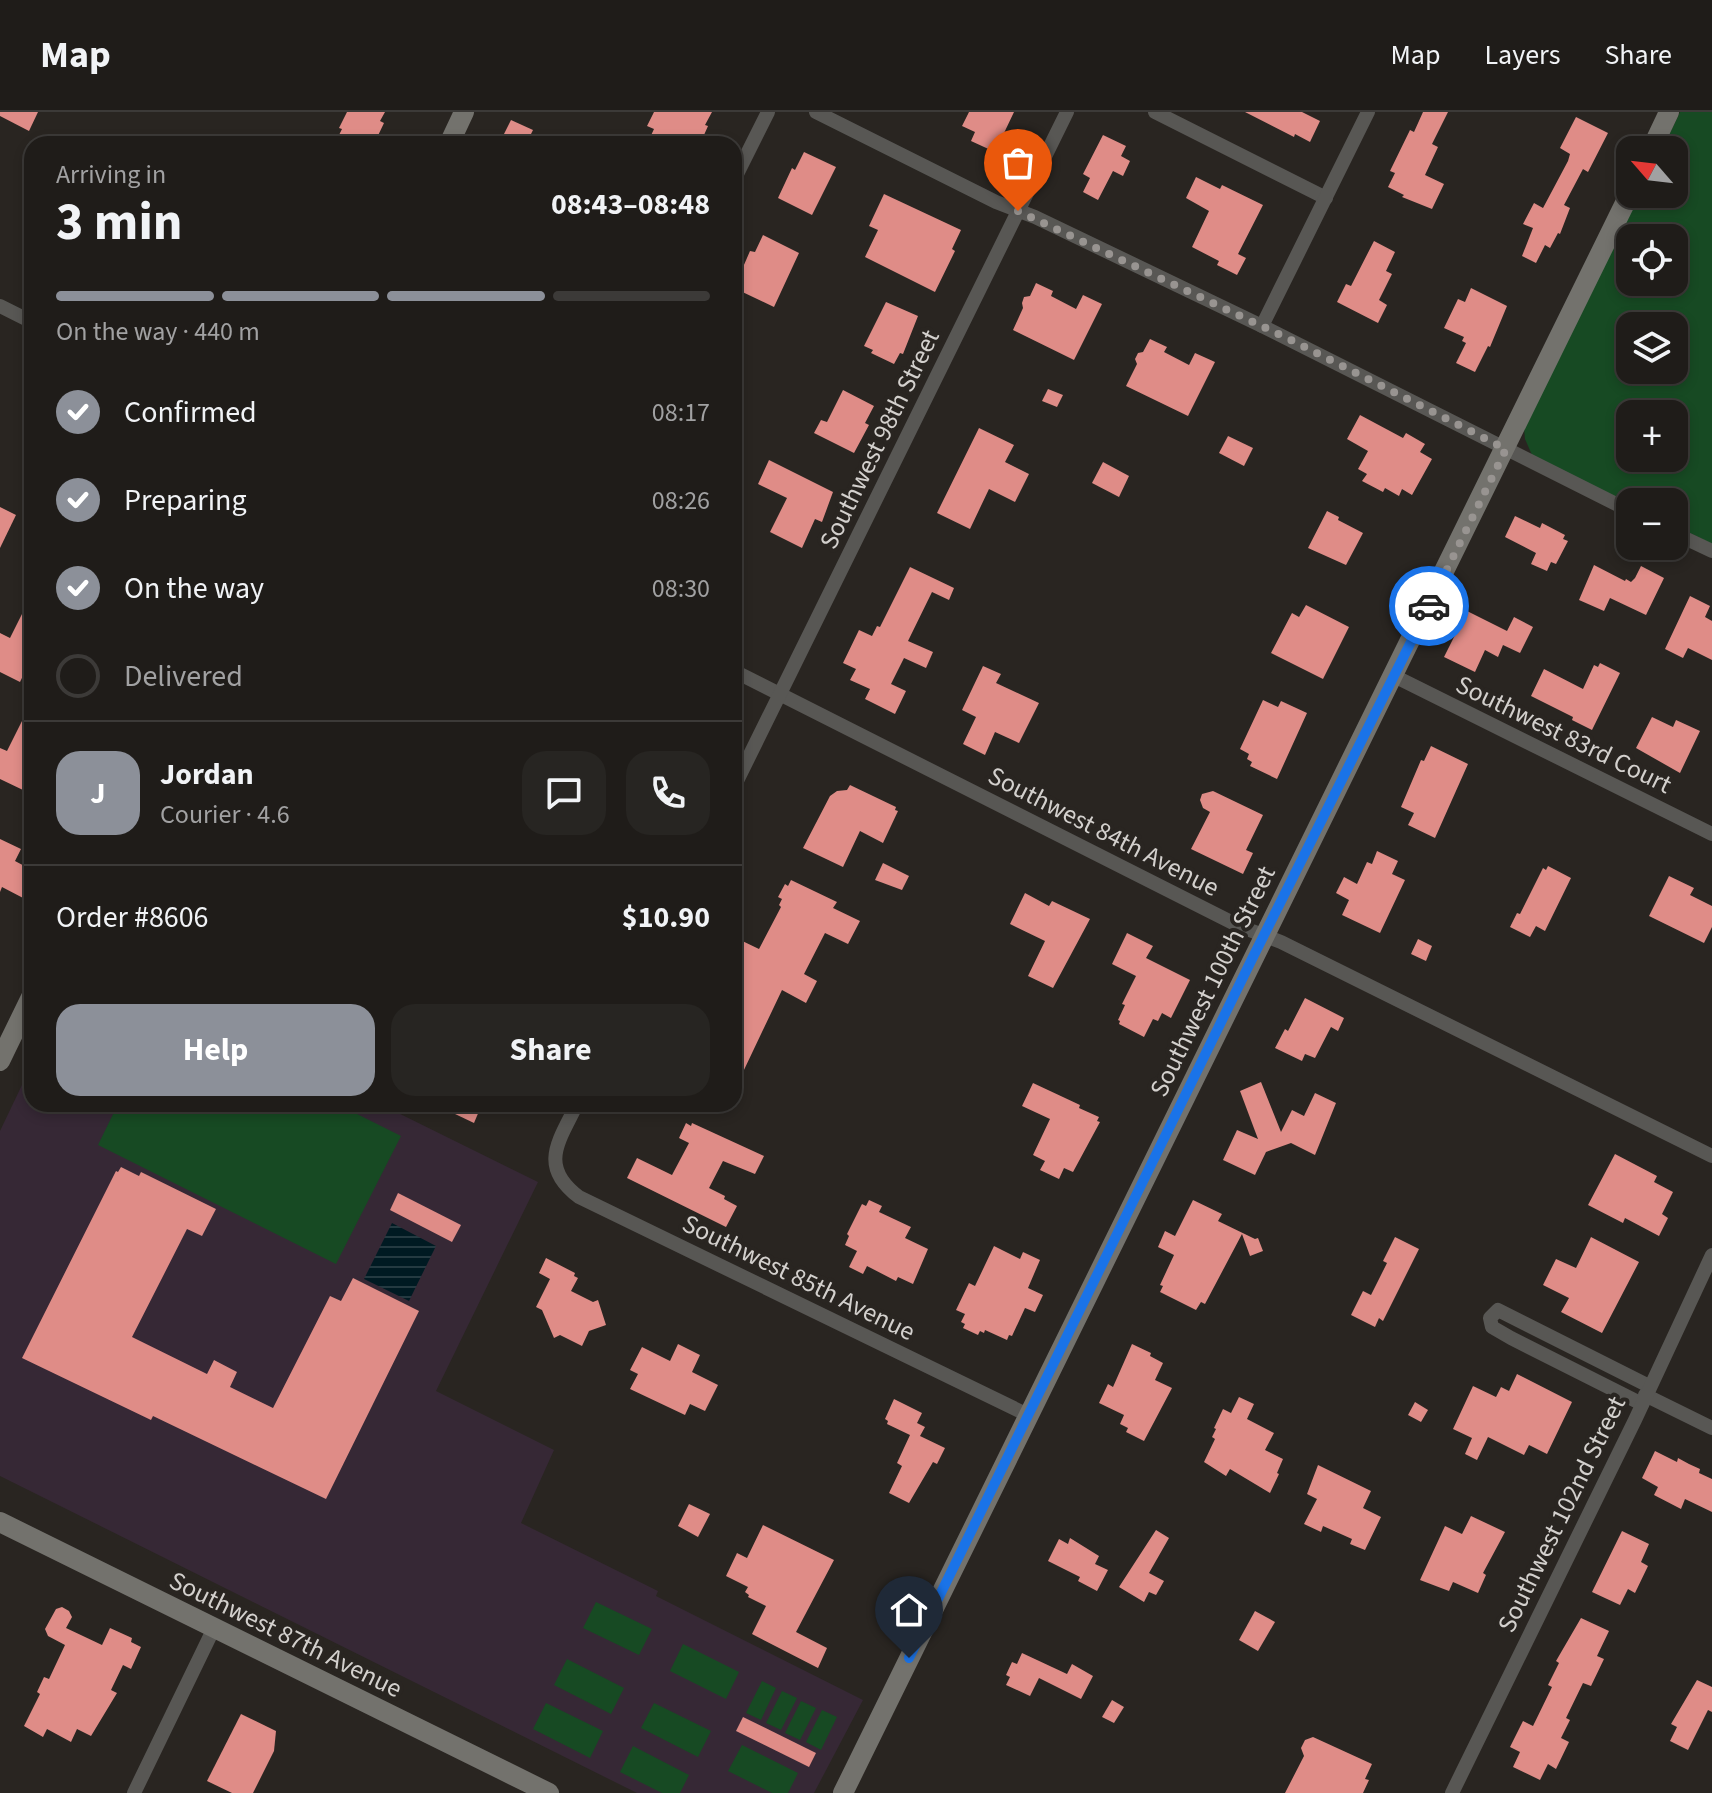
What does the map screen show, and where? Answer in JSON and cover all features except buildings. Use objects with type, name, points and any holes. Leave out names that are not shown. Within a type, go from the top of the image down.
[{"type":"street","points":[[453,136],[464,112]]},
{"type":"street","points":[[742,164],[768,112]]},
{"type":"street","points":[[816,112],[1262,326],[1616,504]]},
{"type":"street","name":"Southwest 98th Street","points":[[742,771],[1067,112]]},
{"type":"street","points":[[1155,112],[1326,198]]},
{"type":"street","points":[[1262,326],[1368,112]]},
{"type":"street","points":[[1658,136],[1669,112]]},
{"type":"street","name":"Southwest 100th Street","points":[[843,1793],[1623,208]]},
{"type":"street","points":[[0,306],[24,318]]},
{"type":"street","points":[[1688,540],[1712,551]]},
{"type":"street","name":"Southwest 84th Avenue","points":[[742,675],[1239,926],[1264,935],[1712,1156]]},
{"type":"street","name":"Southwest 83rd Court","points":[[1394,676],[1712,834]]},
{"type":"street","points":[[0,1061],[24,1012]]},
{"type":"street","name":"Southwest 85th Avenue","points":[[573,1112],[555,1152],[556,1172],[570,1190],[588,1202],[1028,1415]]},
{"type":"street","name":"Southwest 102nd Street","points":[[1455,1788],[1712,1255]]},
{"type":"street","points":[[1645,1395],[1498,1310],[1490,1318],[1492,1327],[1511,1338],[1645,1395],[1712,1428]]},
{"type":"street","name":"Southwest 87th Avenue","points":[[0,1522],[549,1793]]},
{"type":"street","points":[[134,1793],[214,1628]]},
{"type":"shaded area","points":[[24,1081],[24,1112],[396,1112],[538,1182],[436,1391],[554,1450],[521,1523],[658,1591],[656,1596],[863,1700],[814,1793],[637,1793],[0,1476],[0,1131]]},
{"type":"green space","points":[[1680,112],[1712,112],[1712,544],[1688,532],[1688,488],[1616,488],[1616,497],[1532,455],[1525,439],[1524,428],[1616,242],[1616,296],[1688,296],[1688,224],[1625,224],[1633,208],[1688,208],[1688,136],[1669,136]]},
{"type":"green space","points":[[114,1112],[353,1112],[401,1136],[336,1264],[98,1145]]},
{"type":"green space","points":[[596,1602],[652,1629],[639,1655],[583,1628]]},
{"type":"green space","points":[[683,1644],[739,1672],[726,1699],[670,1671]]},
{"type":"green space","points":[[567,1659],[624,1688],[611,1714],[554,1685]]},
{"type":"green space","points":[[762,1681],[776,1688],[761,1720],[746,1713]]},
{"type":"green space","points":[[782,1691],[797,1698],[781,1730],[766,1723]]},
{"type":"green space","points":[[801,1701],[816,1708],[800,1740],[785,1733]]},
{"type":"green space","points":[[546,1703],[603,1731],[590,1758],[533,1729]]},
{"type":"green space","points":[[654,1703],[711,1731],[698,1757],[641,1728]]},
{"type":"green space","points":[[822,1710],[837,1717],[821,1750],[806,1742]]},
{"type":"green space","points":[[742,1745],[798,1773],[788,1793],[772,1793],[728,1771]]},
{"type":"green space","points":[[633,1746],[689,1775],[680,1793],[662,1793],[620,1772]]},
{"type":"water","points":[[392,1223],[436,1246],[409,1301],[364,1279]]},
{"type":"way so far","points":[[1018,211],[1289,339],[1506,449],[1429,606]]},
{"type":"route","points":[[909,1658],[1429,606]]}]
